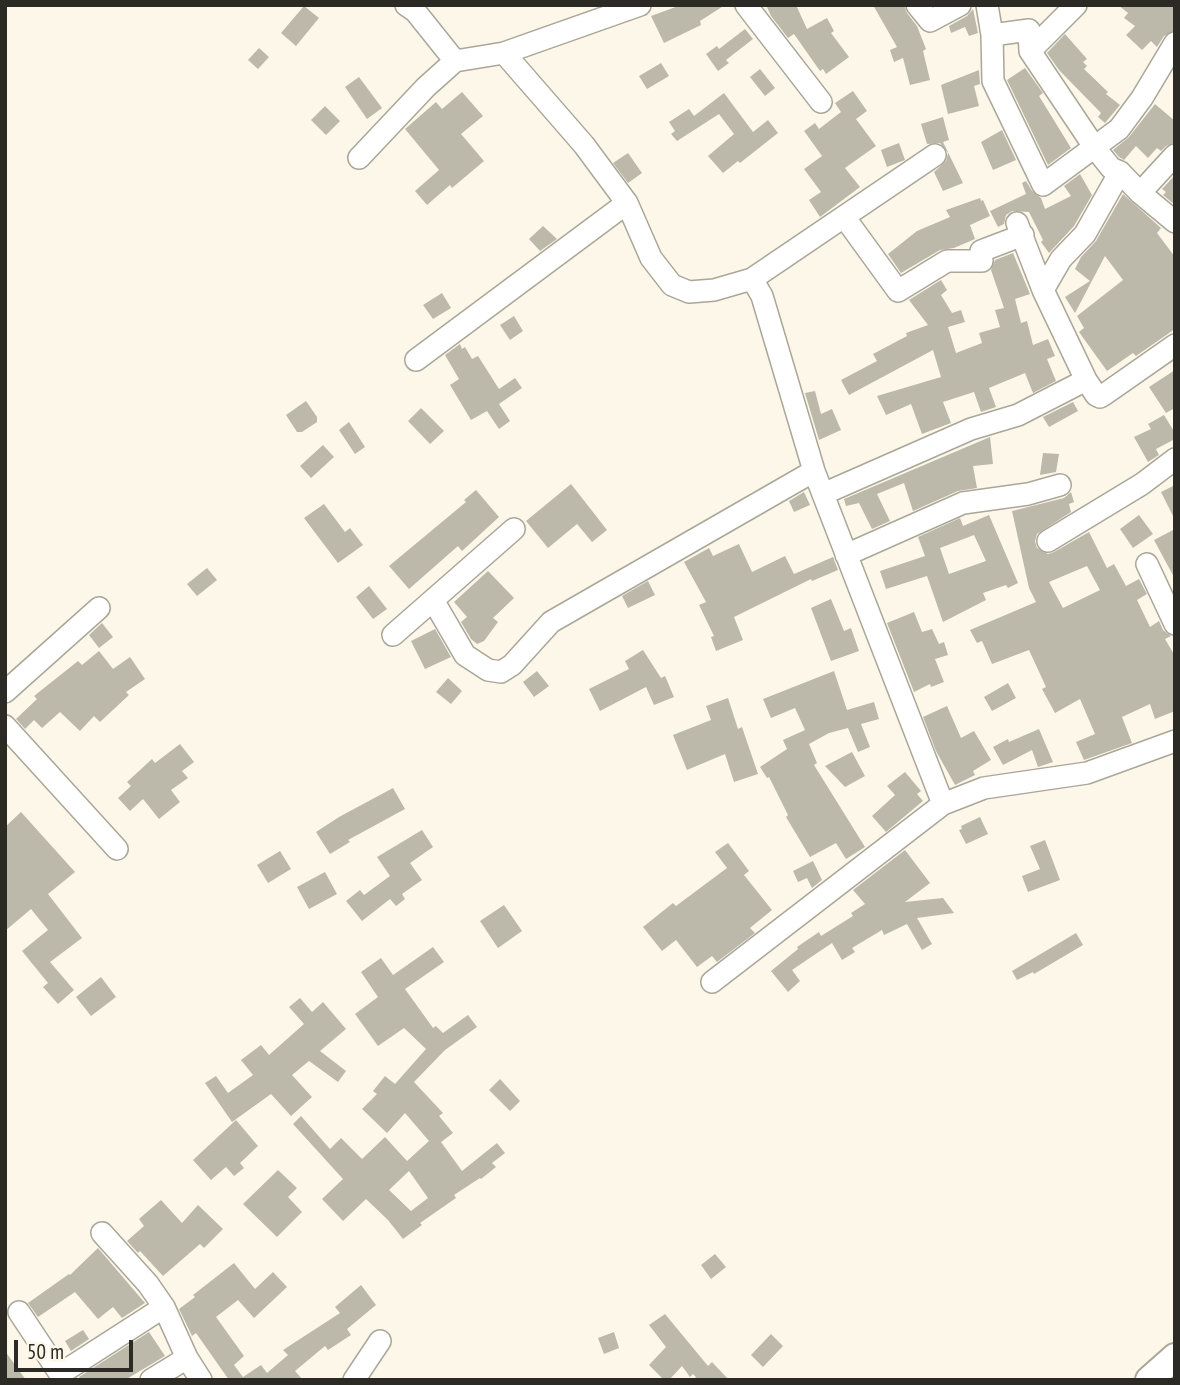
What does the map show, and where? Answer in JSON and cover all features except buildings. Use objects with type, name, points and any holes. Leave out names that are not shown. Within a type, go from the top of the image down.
[{"type":"main road","points":[[1149,1380],[1175,1357]]},
{"type":"street","points":[[406,5],[415,11],[455,61]]},
{"type":"street","points":[[359,158],[426,87],[455,61],[504,53],[640,5]]},
{"type":"street","points":[[746,5],[821,102]]},
{"type":"street","points":[[917,5],[930,21],[960,5]]},
{"type":"street","points":[[987,5],[992,35],[993,81],[1043,185],[1119,129],[1142,98],[1175,43]]},
{"type":"street","points":[[1030,51],[1076,5]]},
{"type":"street","points":[[992,35],[1029,30],[1030,51],[1095,148],[1111,167],[1175,222]]},
{"type":"street","points":[[504,53],[584,145],[627,203],[651,258],[672,285],[689,292],[714,290],[752,279],[935,155]]},
{"type":"street","points":[[1140,193],[1175,155]]},
{"type":"street","points":[[1043,290],[1061,259],[1085,234],[1120,172]]},
{"type":"street","points":[[416,360],[627,203]]},
{"type":"street","points":[[845,218],[898,291],[947,261],[982,261],[981,251],[1020,229],[1043,290],[1086,380],[1100,397],[1175,345]]},
{"type":"street","points":[[752,279],[762,296],[814,471],[943,804]]},
{"type":"street","points":[[823,494],[971,429],[1018,415],[1086,380]]},
{"type":"street","points":[[1048,541],[1142,484],[1175,459]]},
{"type":"street","points":[[433,600],[465,655],[488,670],[501,672],[512,665],[551,622],[814,471]]},
{"type":"street","points":[[846,555],[963,503],[1028,494],[1060,485]]},
{"type":"street","points":[[393,635],[514,529]]},
{"type":"street","points":[[1147,564],[1175,624]]},
{"type":"street","points":[[5,692],[99,608]]},
{"type":"street","points":[[5,726],[117,849]]},
{"type":"street","points":[[712,982],[943,804],[984,788],[1087,773],[1175,741]]},
{"type":"street","points":[[102,1233],[148,1284],[164,1307],[187,1358],[201,1380]]},
{"type":"street","points":[[19,1312],[61,1377],[164,1307]]},
{"type":"street","points":[[354,1380],[380,1341]]},
{"type":"street","points":[[151,1380],[187,1358]]}]
